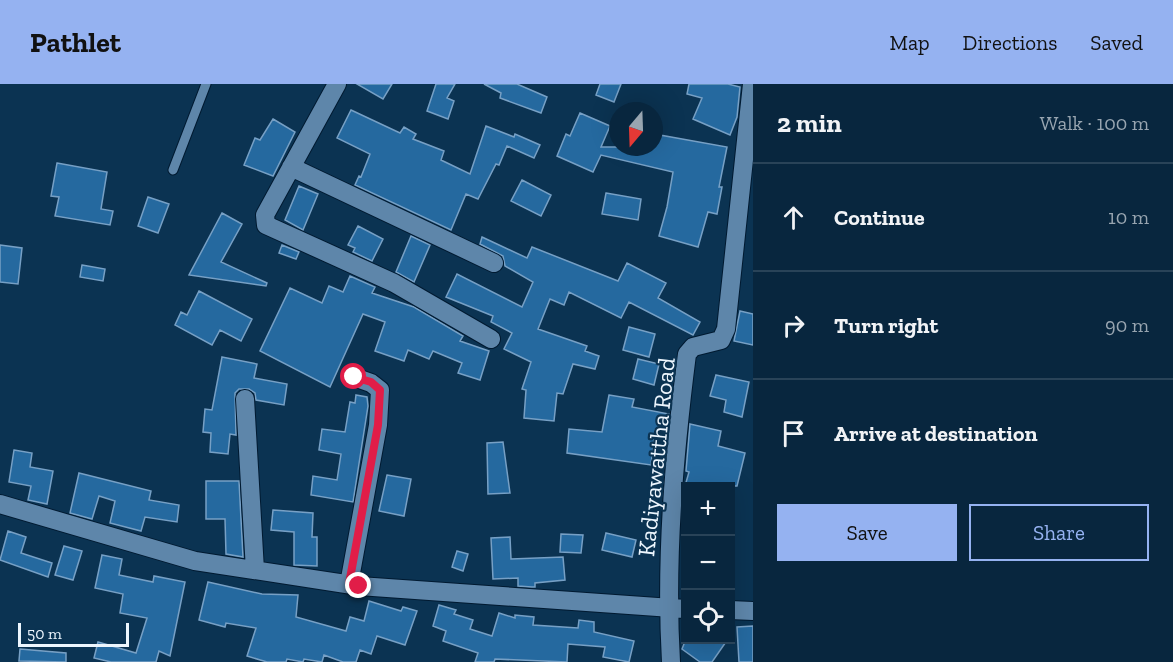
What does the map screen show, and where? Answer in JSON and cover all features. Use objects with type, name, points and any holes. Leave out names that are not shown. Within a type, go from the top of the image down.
[{"type":"street","points":[[337,84],[265,215],[266,225],[394,283],[491,339]]},
{"type":"street","name":"Kadiyawattha Road","points":[[677,609],[673,486],[687,354],[693,347],[721,340],[726,329],[752,84]]},
{"type":"street","points":[[291,167],[494,263]]},
{"type":"street","points":[[349,584],[378,425],[380,390],[371,382],[354,377]]},
{"type":"street","points":[[245,399],[255,570]]},
{"type":"street","points":[[0,504],[195,561],[349,584],[677,609],[671,662]]},
{"type":"street","points":[[735,610],[753,611]]},
{"type":"lane","points":[[173,170],[206,84]]},
{"type":"building","points":[[357,84],[392,84],[383,99]]},
{"type":"building","points":[[436,84],[455,84],[447,98],[454,101],[448,119],[427,111]]},
{"type":"building","points":[[484,84],[517,84],[547,97],[541,113],[500,98],[501,93]]},
{"type":"building","points":[[600,84],[621,84],[614,102],[596,95]]},
{"type":"building","points":[[689,84],[728,84],[740,87],[737,117],[730,135],[693,119],[702,98],[687,94]]},
{"type":"building","points":[[351,110],[400,133],[404,127],[416,134],[413,139],[444,151],[441,160],[470,174],[486,126],[514,137],[515,134],[540,145],[534,158],[507,146],[499,165],[496,164],[478,199],[466,194],[451,230],[355,185],[359,176],[361,177],[370,154],[337,138]]},
{"type":"building","points":[[580,113],[609,126],[601,147],[609,147],[609,156],[663,156],[663,136],[727,147],[719,187],[722,187],[717,214],[708,212],[698,247],[659,236],[673,172],[601,155],[593,172],[557,156],[566,134],[570,136]]},
{"type":"building","points":[[273,119],[295,132],[273,176],[244,165],[255,138],[260,140]]},
{"type":"building","points":[[57,163],[107,172],[101,209],[113,211],[110,225],[55,216],[59,197],[51,196]]},
{"type":"building","points":[[522,180],[551,195],[541,216],[511,201]]},
{"type":"building","points":[[299,186],[318,194],[303,230],[285,220]]},
{"type":"building","points":[[606,193],[641,199],[638,220],[602,214]]},
{"type":"building","points":[[148,197],[169,204],[158,233],[138,226]]},
{"type":"building","points":[[222,213],[242,224],[221,262],[267,283],[266,286],[189,275]]},
{"type":"building","points":[[358,226],[383,239],[372,261],[353,252],[355,248],[348,245]]},
{"type":"building","points":[[411,236],[430,245],[414,282],[396,272]]},
{"type":"building","points":[[482,237],[527,258],[532,247],[618,281],[627,263],[666,283],[658,298],[700,322],[693,335],[629,302],[621,318],[569,292],[564,305],[550,299],[538,329],[587,346],[585,351],[599,356],[595,369],[573,364],[563,394],[557,393],[554,421],[524,418],[526,390],[522,389],[531,362],[504,349],[512,333],[491,322],[493,316],[446,297],[457,274],[522,307],[533,282],[505,266],[503,256],[480,244]]},
{"type":"building","points":[[0,245],[22,248],[18,284],[0,282]]},
{"type":"building","points":[[282,245],[299,252],[296,259],[279,253]]},
{"type":"building","points":[[82,265],[105,269],[103,281],[80,277]]},
{"type":"building","points":[[350,276],[375,287],[372,293],[414,307],[463,336],[460,341],[489,351],[480,380],[458,373],[462,363],[433,351],[429,359],[408,350],[404,361],[375,351],[385,322],[363,314],[330,387],[260,351],[290,288],[322,303],[329,286],[343,292]]},
{"type":"building","points":[[199,291],[252,319],[241,341],[220,330],[212,345],[175,325],[181,312],[187,315]]},
{"type":"building","points":[[740,311],[753,314],[753,345],[734,341]]},
{"type":"building","points":[[629,327],[655,334],[649,357],[623,350]]},
{"type":"building","points":[[222,357],[257,364],[254,378],[287,384],[284,405],[256,400],[255,393],[249,389],[239,389],[235,393],[236,435],[230,434],[228,454],[210,452],[211,433],[203,432],[205,409],[212,410]]},
{"type":"building","points":[[638,359],[659,364],[654,385],[633,379]]},
{"type":"building","points":[[716,375],[749,382],[742,417],[724,412],[726,400],[710,396]]},
{"type":"building","points":[[356,395],[367,397],[368,406],[353,502],[311,495],[313,476],[337,480],[341,454],[319,450],[322,429],[345,432],[350,402],[355,403]]},
{"type":"building","points":[[609,395],[634,399],[632,407],[669,414],[667,432],[655,430],[651,465],[567,453],[569,429],[602,432]]},
{"type":"building","points":[[690,424],[721,431],[718,446],[745,453],[737,486],[735,482],[686,482],[689,472],[686,471]]},
{"type":"building","points":[[503,442],[510,493],[488,494],[487,443]]},
{"type":"building","points":[[14,450],[32,453],[30,467],[53,471],[47,504],[28,500],[31,486],[9,482]]},
{"type":"building","points":[[79,473],[151,491],[149,500],[179,505],[177,522],[145,517],[141,531],[110,523],[115,501],[99,496],[92,519],[70,513]]},
{"type":"building","points":[[387,475],[411,479],[404,516],[379,511]]},
{"type":"building","points":[[206,481],[239,481],[243,557],[226,554],[225,519],[206,519]]},
{"type":"building","points":[[273,510],[313,513],[312,537],[317,537],[317,566],[294,565],[294,532],[271,530]]},
{"type":"building","points":[[8,531],[26,537],[21,553],[52,563],[48,577],[0,560]]},
{"type":"building","points":[[606,533],[636,540],[632,557],[602,550]]},
{"type":"building","points":[[561,534],[583,535],[581,553],[560,552]]},
{"type":"building","points":[[510,537],[511,559],[563,557],[565,580],[535,583],[535,587],[532,587],[518,586],[518,578],[493,579],[491,538]]},
{"type":"building","points":[[64,546],[82,551],[73,580],[55,575]]},
{"type":"building","points":[[457,551],[468,554],[463,571],[452,567]]},
{"type":"building","points":[[102,555],[122,559],[119,575],[153,582],[154,576],[185,582],[170,656],[159,651],[156,662],[111,662],[94,658],[98,642],[136,653],[147,618],[120,613],[123,594],[95,588]]},
{"type":"building","points":[[208,582],[262,594],[298,595],[296,617],[346,631],[350,617],[364,621],[369,601],[401,611],[403,607],[417,611],[405,645],[377,636],[371,654],[360,650],[356,662],[343,662],[324,655],[322,662],[287,659],[286,662],[267,662],[247,656],[256,628],[226,623],[225,627],[199,620]]},
{"type":"building","points":[[439,605],[456,610],[454,614],[473,620],[470,629],[492,636],[499,613],[515,618],[515,615],[534,617],[533,625],[578,628],[579,620],[594,622],[594,632],[634,641],[629,662],[603,657],[605,647],[568,644],[567,662],[495,659],[494,662],[475,662],[478,653],[443,641],[446,631],[433,626]]},
{"type":"building","points":[[753,626],[753,662],[739,662],[737,627]]},
{"type":"building","points":[[684,644],[725,644],[712,662],[700,662],[682,649]]},
{"type":"building","points":[[20,649],[66,653],[66,662],[19,661]]},
{"type":"route","points":[[354,377],[371,382],[380,390],[378,425],[349,584],[359,586]]}]
